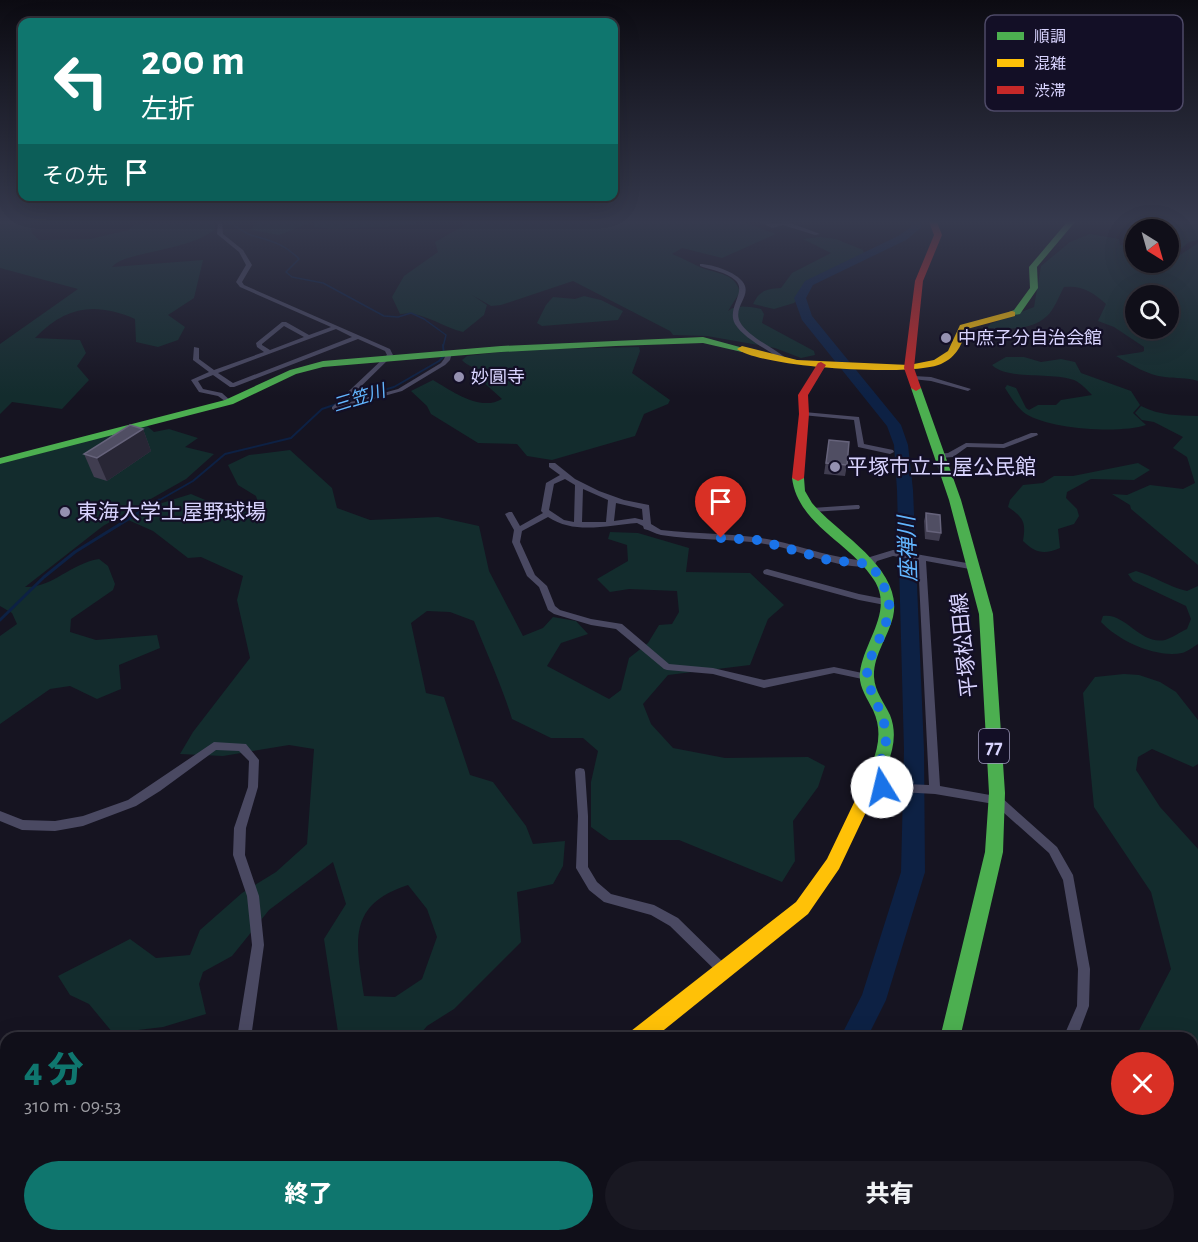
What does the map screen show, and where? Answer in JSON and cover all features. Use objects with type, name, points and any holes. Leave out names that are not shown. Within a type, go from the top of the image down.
[{"type":"street","points":[[242,280],[240,285],[259,295],[305,312],[334,328],[388,350],[390,355],[334,408],[400,390],[443,364],[447,360],[444,353]]},
{"type":"street","points":[[740,280],[744,292],[737,305],[735,319],[739,325],[776,351],[786,361]]},
{"type":"street","name":"平塚松田線","points":[[920,280],[911,373],[975,567],[986,614],[997,800],[994,852],[951,1032]]},
{"type":"street","points":[[911,373],[945,358],[956,347],[963,327],[999,319],[1017,312],[1034,288],[1034,280]]},
{"type":"street","points":[[269,352],[259,346],[259,343],[284,323],[308,337]]},
{"type":"street","points":[[229,402],[220,394],[201,391],[196,387],[194,380],[334,328]]},
{"type":"street","points":[[196,348],[196,360],[232,386],[357,337]]},
{"type":"street","points":[[0,461],[229,402],[307,367],[444,353],[695,340],[728,345],[786,361],[911,373],[968,389]]},
{"type":"street","points":[[646,1032],[802,908],[817,892],[845,845],[884,751],[887,732],[867,677],[869,661],[889,617],[890,603],[882,582],[871,564],[812,510],[799,494],[797,484],[804,414],[802,395],[820,365]]},
{"type":"street","points":[[804,414],[857,418],[861,445],[890,452]]},
{"type":"street","points":[[940,456],[950,455],[966,445],[1004,446],[1034,435]]},
{"type":"street","points":[[552,465],[565,476],[612,499],[646,507],[647,527]]},
{"type":"street","points":[[565,476],[550,483],[545,511],[564,523],[639,521],[660,532],[758,540],[828,560],[871,564]]},
{"type":"street","points":[[578,524],[579,483]]},
{"type":"street","points":[[610,523],[612,499]]},
{"type":"street","points":[[812,510],[856,507]]},
{"type":"street","points":[[509,514],[518,530],[516,542],[531,576],[543,586],[551,608],[591,622],[619,626],[667,667],[713,671],[764,684],[834,670],[867,677]]},
{"type":"street","points":[[518,530],[548,514]]},
{"type":"street","points":[[871,564],[873,559],[896,554],[975,567]]},
{"type":"street","points":[[920,557],[933,790]]},
{"type":"street","points":[[767,572],[809,582],[854,597],[890,603]]},
{"type":"street","points":[[0,816],[22,825],[55,826],[83,821],[132,803],[214,746],[242,747],[254,760],[253,787],[240,828],[239,855],[253,896],[258,945],[245,1032]]},
{"type":"street","points":[[580,772],[583,816],[582,868],[593,886],[609,898],[654,910],[674,922],[723,971]]},
{"type":"street","points":[[871,783],[882,787],[933,790],[997,800],[1053,850],[1069,879],[1084,969],[1083,1006],[1072,1032]]},
{"type":"green space","points":[[44,280],[198,280],[194,298],[168,315],[185,327],[178,340],[158,347],[136,342],[135,319],[107,310],[82,310],[58,319],[35,338],[80,340],[86,353],[77,366],[89,380],[62,409],[12,402],[0,414],[0,344],[78,289]]},
{"type":"green space","points":[[402,280],[733,280],[740,292],[728,311],[739,307],[761,309],[764,314],[762,323],[814,351],[815,355],[801,358],[775,348],[707,336],[673,335],[670,331],[573,281],[501,305],[491,306],[472,295],[487,305],[484,315],[463,332],[416,314],[400,314],[392,297]]},
{"type":"green space","points":[[787,280],[818,280],[794,303],[774,309],[753,304],[761,293],[781,288]]},
{"type":"green space","points":[[1039,280],[1198,280],[1198,381],[1152,374],[1116,356],[1144,351],[1144,347],[1132,339],[1179,339],[1179,285],[1125,285],[1125,334],[1098,321],[1106,304],[1082,288],[1070,287],[1064,287],[1050,313],[1041,321],[1026,327],[1003,329],[987,328],[990,324],[1034,307]]},
{"type":"green space","points":[[584,296],[601,300],[623,311],[618,320],[542,326],[537,323],[553,297],[575,299]]},
{"type":"green space","points":[[639,347],[640,351],[632,373],[670,400],[668,404],[644,414],[635,436],[552,460],[527,456],[517,444],[478,443],[431,414],[427,406],[411,391],[433,380],[476,402],[493,402],[502,399],[481,380],[488,375],[462,360],[467,356],[515,350]]},
{"type":"green space","points":[[1006,357],[1024,357],[1041,362],[1061,359],[1075,362],[1081,373],[1131,391],[1140,405],[1133,413],[1146,425],[1120,429],[1085,428],[1051,423],[1026,414],[1017,406],[1005,388],[1007,385],[1016,388],[1029,410],[1038,405],[1056,405],[1061,400],[1092,395],[1074,380],[1054,376],[1008,373],[992,365]]},
{"type":"green space","points":[[1141,406],[1162,413],[1198,416],[1198,565],[1131,509],[1130,505],[1112,494],[1127,495],[1150,485],[1183,489],[1195,483],[1187,457],[1173,448],[1183,437],[1154,422],[1142,420],[1135,413]]},
{"type":"green space","points":[[146,425],[154,432],[169,429],[198,438],[185,447],[214,454],[186,479],[103,526],[25,587],[44,584],[79,566],[99,559],[108,566],[115,584],[113,590],[71,619],[70,632],[96,640],[157,635],[160,648],[119,665],[121,689],[97,699],[70,686],[50,689],[0,724],[0,636],[17,624],[12,613],[0,606],[0,464]]},
{"type":"green space","points":[[290,450],[332,488],[337,508],[370,520],[438,517],[479,526],[489,571],[523,636],[543,628],[553,617],[576,621],[588,634],[561,643],[547,666],[609,699],[621,690],[629,658],[648,643],[659,625],[672,624],[679,612],[677,591],[629,589],[610,592],[597,579],[628,561],[627,545],[608,539],[610,532],[638,533],[689,548],[686,572],[750,573],[784,605],[768,619],[750,665],[668,675],[643,704],[651,724],[673,748],[725,758],[808,757],[825,766],[818,787],[793,821],[795,861],[782,882],[679,840],[609,840],[591,827],[591,782],[598,751],[583,738],[551,738],[512,719],[474,621],[450,612],[427,611],[411,623],[426,693],[444,697],[470,775],[493,782],[526,826],[533,844],[565,841],[563,866],[553,884],[517,892],[521,942],[454,1009],[427,1026],[422,1032],[338,1032],[324,939],[346,904],[333,862],[269,910],[232,956],[203,972],[199,984],[206,1014],[163,1027],[112,1032],[89,1004],[70,995],[58,976],[130,939],[156,958],[190,955],[200,930],[242,893],[276,872],[307,844],[314,749],[289,745],[223,756],[180,754],[193,732],[250,658],[237,600],[243,576],[201,557],[188,558],[153,531],[126,519],[149,507],[191,494],[224,508],[215,514],[227,520],[243,512],[260,509],[256,496],[238,485],[228,465],[249,455]],"holes":[[[408,885],[427,909],[437,937],[422,979],[395,997],[364,996],[358,943],[365,915],[374,903],[388,893]]]},
{"type":"green space","points":[[1138,463],[1150,470],[1134,480],[1091,479],[1067,492],[1066,498],[1077,509],[1079,516],[1074,524],[1058,529],[1060,548],[1040,552],[1023,541],[1023,521],[1008,507],[1010,500],[1023,485],[1043,483],[1054,476],[1073,476]]},
{"type":"green space","points":[[1136,571],[1187,591],[1198,586],[1198,644],[1182,653],[1160,653],[1117,636],[1101,622],[1103,616],[1111,616],[1140,634],[1156,640],[1168,639],[1187,629],[1191,619],[1186,606],[1133,581],[1128,574]]},
{"type":"green space","points":[[1139,675],[1160,682],[1176,692],[1198,720],[1198,764],[1193,767],[1152,749],[1138,757],[1136,770],[1160,807],[1198,849],[1198,1032],[1138,1032],[1171,969],[1151,892],[1094,807],[1083,693],[1095,677]]},
{"type":"building","points":[[130,425],[143,429],[97,458],[84,454]]},
{"type":"building","points":[[829,440],[849,442],[847,465],[826,463]]},
{"type":"building","points":[[926,513],[940,515],[941,533],[927,531]]},
{"type":"waterway","name":"三笠川","points":[[307,280],[323,283],[384,316],[398,317],[411,313],[424,319],[446,335],[443,346]]},
{"type":"waterway","name":"座禅川","points":[[815,280],[809,283],[800,298],[806,317],[894,425],[901,445],[905,490],[914,750],[913,872],[873,1000],[856,1032]]},
{"type":"waterway","name":"三笠川","points":[[343,402],[394,387],[439,361],[444,356],[443,346]]},
{"type":"waterway","name":"三笠川","points":[[156,502],[193,481],[225,454],[291,438],[322,409],[337,404]]},
{"type":"waterway","name":"三笠川","points":[[0,620],[44,577],[75,552],[159,500]]},
{"type":"traffic: fast","points":[[1012,314],[1017,312],[1034,288],[1034,280]]},
{"type":"traffic: fast","points":[[0,461],[229,402],[293,372],[323,364],[501,349],[616,343],[703,340],[742,349]]},
{"type":"traffic: fast","points":[[916,388],[955,500],[986,614],[997,793],[994,852],[951,1032]]},
{"type":"traffic: fast","points":[[798,478],[800,491],[807,505],[873,569],[887,593],[886,616],[867,672],[868,686],[883,717],[887,732],[885,750],[867,793]]},
{"type":"traffic: slow","points":[[742,349],[797,363],[909,368],[937,362],[951,353],[956,347],[963,327],[1012,314]]},
{"type":"traffic: slow","points":[[646,1032],[802,908],[833,864],[867,793]]},
{"type":"traffic: jam","points":[[916,388],[909,368],[919,280]]},
{"type":"traffic: jam","points":[[798,478],[804,414],[803,395],[821,365]]},
{"type":"place","name":"中庶子分自治会館","points":[[946,338]]},
{"type":"place","name":"妙圓寺","points":[[459,377]]},
{"type":"place","name":"平塚市立土屋公民館","points":[[835,467]]},
{"type":"place","name":"東海大学土屋野球場","points":[[65,512]]},
{"type":"route","points":[[721,538],[758,540],[828,560],[871,564],[882,582],[890,603],[889,617],[869,661],[867,677],[870,690],[885,721],[887,732],[884,751],[871,783],[882,787]]}]
